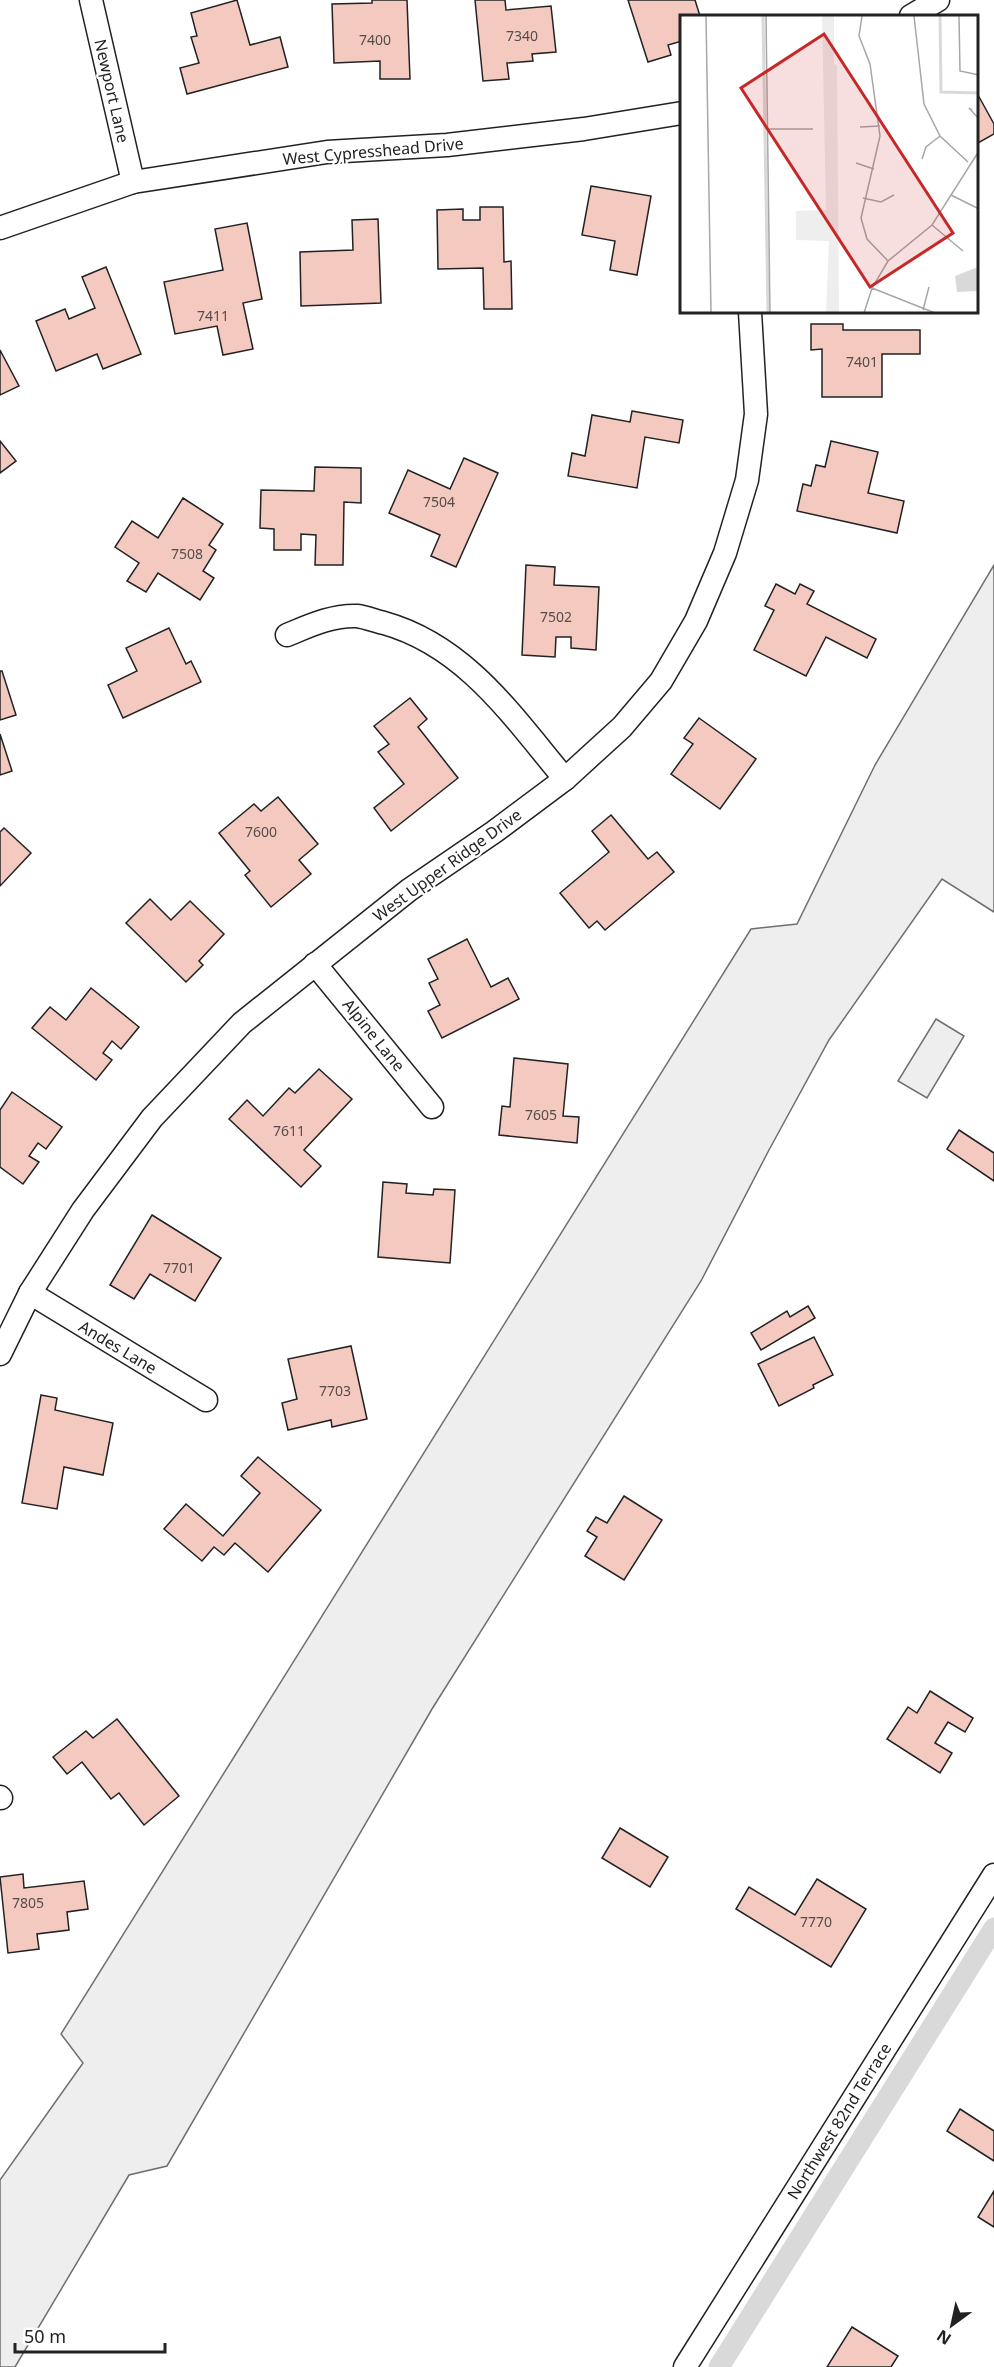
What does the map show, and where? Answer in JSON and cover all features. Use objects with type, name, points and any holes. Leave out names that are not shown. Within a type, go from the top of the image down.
[{"type":"street","name":"Newport Lane","points":[[91,0],[133,182]]},
{"type":"street","points":[[914,15],[938,0]]},
{"type":"street","name":"West Cypresshead Drive","points":[[0,228],[133,182],[327,152],[447,145],[584,129],[680,113]]},
{"type":"street","name":"West Upper Ridge Drive","points":[[0,1354],[30,1293],[83,1210],[152,1118],[242,1023],[409,890],[494,832],[565,779],[622,727],[661,681],[696,621],[725,553],[747,480],[756,414],[750,314]]},
{"type":"street","points":[[286,635],[325,620],[358,616],[398,627],[442,648],[484,683],[565,779]]},
{"type":"street","name":"Alpine Lane","points":[[315,964],[432,1107]]},
{"type":"street","name":"Andes Lane","points":[[30,1293],[206,1400]]},
{"type":"street","name":"Northwest 82nd Terrace","points":[[685,2367],[994,1875]]},
{"type":"shaded area","points":[[994,565],[994,912],[942,879],[829,1040],[701,1281],[432,1709],[167,2166],[129,2175],[15,2367],[0,2367],[0,2180],[83,2063],[61,2034],[751,929],[797,924],[875,765]]},
{"type":"shaded area","points":[[936,1019],[964,1036],[927,1098],[898,1081]]},
{"type":"building","points":[[237,0],[250,45],[280,37],[288,67],[187,94],[180,68],[199,63],[191,37],[197,36],[191,13]]},
{"type":"building","points":[[372,0],[407,0],[410,79],[380,79],[380,61],[334,63],[332,4],[372,3]]},
{"type":"building","points":[[475,0],[505,0],[506,10],[551,6],[556,52],[532,54],[533,61],[507,63],[509,79],[483,81]]},
{"type":"building","points":[[628,0],[695,0],[700,15],[680,15],[680,42],[668,45],[671,55],[648,62]]},
{"type":"building","points":[[979,97],[994,124],[994,134],[979,142]]},
{"type":"building","points":[[591,186],[651,196],[637,275],[610,270],[615,241],[582,235]]},
{"type":"building","points":[[480,207],[503,207],[504,262],[511,261],[512,309],[484,309],[483,268],[438,269],[437,210],[463,209],[463,220],[480,220]]},
{"type":"building","points":[[378,219],[381,303],[301,306],[300,252],[353,250],[352,220]]},
{"type":"building","points":[[247,223],[262,299],[243,303],[253,349],[223,355],[217,326],[175,334],[164,282],[223,270],[215,229]]},
{"type":"building","points":[[106,267],[141,354],[103,369],[97,354],[56,371],[36,321],[65,309],[69,319],[95,308],[82,277]]},
{"type":"building","points":[[811,324],[843,324],[843,330],[920,330],[920,354],[882,354],[882,397],[822,397],[822,349],[811,350]]},
{"type":"building","points":[[0,350],[19,386],[0,395]]},
{"type":"building","points":[[632,411],[683,420],[679,443],[645,437],[637,488],[568,476],[572,453],[585,456],[592,415],[630,422]]},
{"type":"building","points":[[0,441],[16,461],[0,473]]},
{"type":"building","points":[[831,441],[878,452],[868,493],[904,501],[897,533],[797,511],[803,484],[811,486],[816,465],[825,467]]},
{"type":"building","points":[[464,458],[498,473],[456,567],[431,556],[440,535],[389,513],[408,470],[450,489]]},
{"type":"building","points":[[315,467],[361,468],[361,503],[344,502],[343,565],[315,565],[316,535],[301,534],[301,550],[274,550],[274,529],[260,528],[261,490],[314,491]]},
{"type":"building","points":[[183,498],[223,524],[209,545],[216,550],[203,571],[214,578],[200,600],[158,573],[146,592],[127,581],[139,563],[115,547],[132,521],[158,538]]},
{"type":"building","points":[[526,565],[555,567],[554,585],[599,587],[596,650],[571,648],[571,637],[556,637],[555,657],[522,655]]},
{"type":"building","points":[[776,584],[795,594],[800,584],[814,591],[807,604],[876,639],[867,658],[826,637],[806,676],[754,650],[774,610],[765,606]]},
{"type":"building","points":[[169,628],[186,664],[191,661],[201,682],[123,718],[108,685],[137,671],[126,648]]},
{"type":"building","points":[[0,671],[2,671],[16,715],[0,720]]},
{"type":"building","points":[[410,698],[427,719],[418,727],[458,778],[391,831],[374,808],[404,784],[378,752],[389,744],[374,726]]},
{"type":"building","points":[[699,718],[756,759],[720,809],[671,774],[693,744],[684,738]]},
{"type":"building","points":[[0,734],[12,771],[0,775]]},
{"type":"building","points":[[278,797],[318,844],[299,860],[311,874],[271,907],[245,875],[250,871],[219,833],[254,804],[261,811]]},
{"type":"building","points":[[611,815],[648,859],[657,852],[674,872],[605,930],[597,921],[589,928],[560,893],[609,852],[592,831]]},
{"type":"building","points":[[4,828],[31,853],[0,886],[0,832]]},
{"type":"building","points":[[150,899],[171,920],[190,901],[224,934],[199,961],[203,965],[186,982],[126,923]]},
{"type":"building","points":[[467,939],[491,987],[508,978],[519,999],[442,1038],[428,1011],[440,1005],[429,983],[438,979],[428,959]]},
{"type":"building","points":[[91,988],[139,1027],[121,1049],[112,1041],[103,1053],[112,1060],[96,1080],[32,1028],[50,1007],[66,1020]]},
{"type":"building","points":[[514,1058],[568,1064],[563,1116],[579,1117],[577,1143],[499,1135],[502,1106],[510,1107]]},
{"type":"building","points":[[319,1069],[352,1099],[304,1150],[321,1166],[301,1187],[229,1119],[247,1100],[263,1116],[289,1088],[295,1093]]},
{"type":"building","points":[[12,1092],[62,1127],[46,1149],[38,1143],[29,1156],[39,1162],[23,1184],[0,1167],[0,1110]]},
{"type":"building","points":[[959,1130],[994,1153],[994,1181],[947,1149]]},
{"type":"building","points":[[383,1182],[407,1184],[406,1193],[433,1195],[434,1189],[455,1190],[450,1263],[378,1257]]},
{"type":"building","points":[[152,1215],[221,1258],[195,1301],[150,1274],[134,1299],[110,1285]]},
{"type":"building","points":[[808,1306],[815,1318],[761,1350],[751,1333],[787,1311],[790,1317]]},
{"type":"building","points":[[814,1337],[833,1375],[813,1385],[814,1388],[779,1406],[758,1364]]},
{"type":"building","points":[[351,1346],[367,1419],[332,1427],[331,1420],[288,1430],[282,1403],[297,1399],[288,1359]]},
{"type":"building","points":[[41,1395],[57,1398],[55,1410],[113,1423],[103,1475],[64,1467],[57,1509],[22,1503]]},
{"type":"building","points":[[258,1457],[321,1510],[268,1572],[235,1543],[224,1555],[214,1547],[202,1561],[164,1529],[186,1504],[223,1536],[260,1493],[241,1476]]},
{"type":"building","points":[[624,1496],[662,1520],[624,1580],[585,1556],[597,1537],[587,1531],[596,1517],[607,1523]]},
{"type":"building","points":[[930,1691],[973,1718],[965,1732],[948,1722],[935,1743],[952,1753],[940,1773],[887,1739],[908,1707],[917,1713]]},
{"type":"building","points":[[117,1719],[179,1796],[144,1825],[119,1793],[111,1799],[82,1762],[67,1774],[53,1757],[86,1731],[93,1738]]},
{"type":"building","points":[[620,1828],[668,1857],[650,1887],[602,1858]]},
{"type":"building","points":[[23,1874],[24,1888],[84,1881],[88,1909],[67,1912],[69,1930],[37,1934],[39,1949],[8,1953],[0,1877]]},
{"type":"building","points":[[817,1879],[866,1909],[831,1967],[736,1909],[749,1887],[795,1915]]},
{"type":"building","points":[[960,2109],[994,2131],[994,2161],[947,2131]]},
{"type":"building","points":[[994,2191],[994,2227],[978,2217]]},
{"type":"building","points":[[852,2327],[898,2356],[891,2367],[827,2367]]},
{"type":"waterway","points":[[719,2367],[994,1928]]}]
